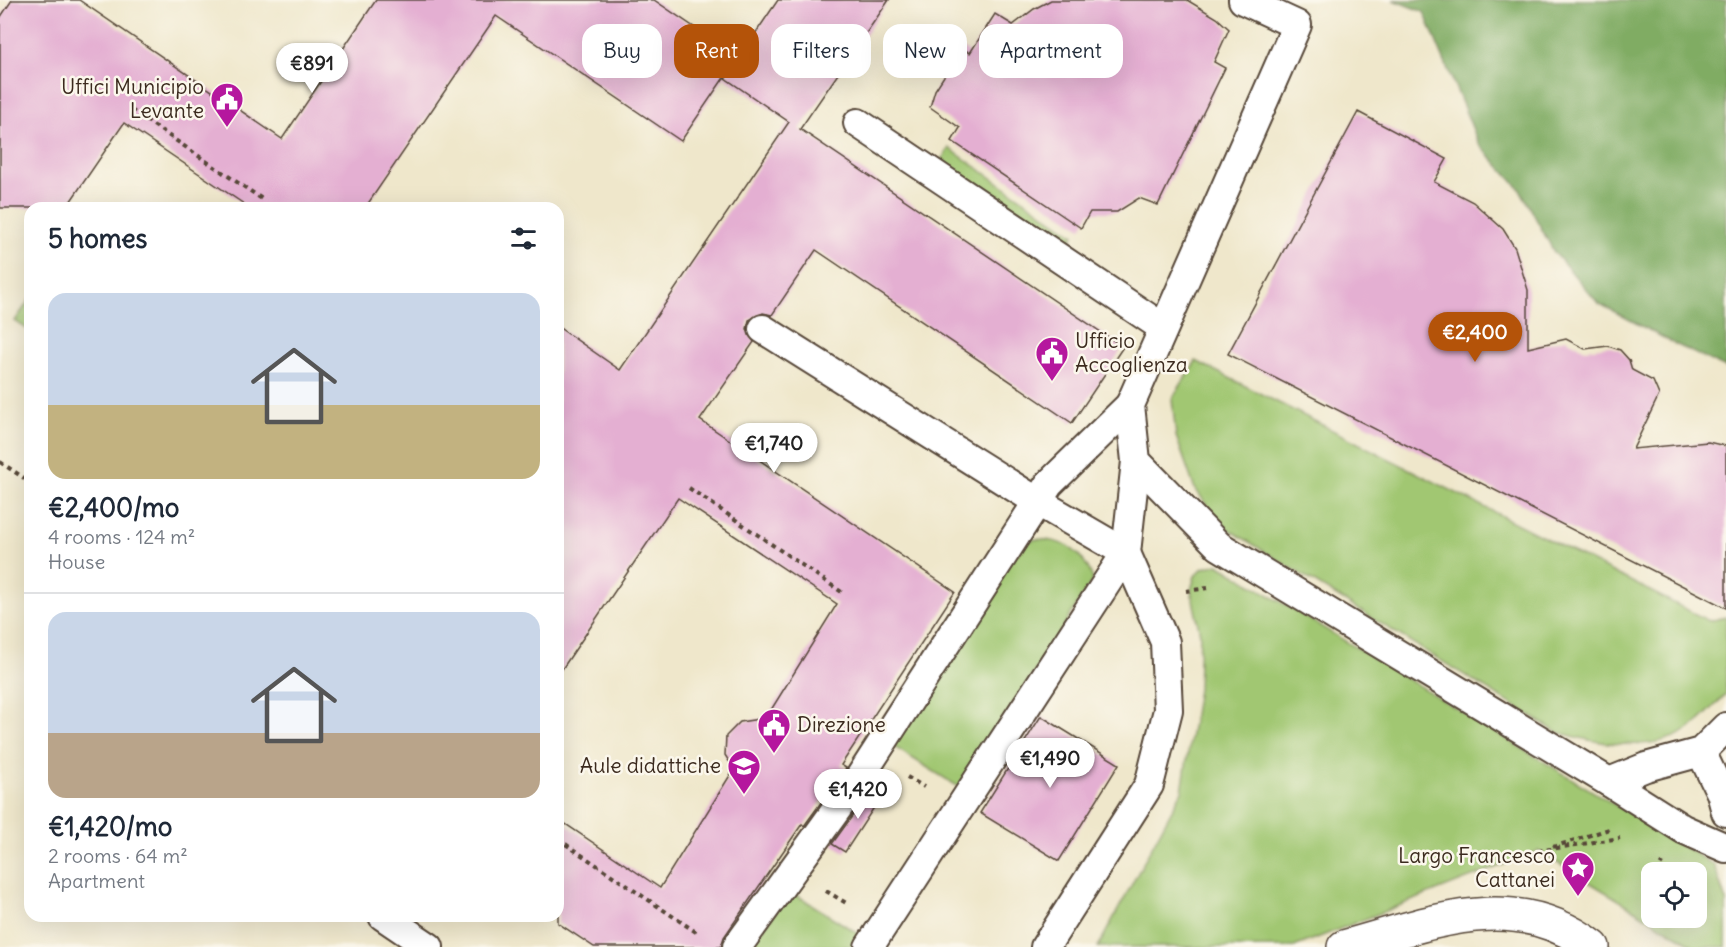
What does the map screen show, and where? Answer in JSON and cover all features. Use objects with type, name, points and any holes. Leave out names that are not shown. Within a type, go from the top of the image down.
[{"type":"street","points":[[1344,947],[1453,917],[1500,912],[1539,918],[1593,947]]},
{"type":"lane","points":[[737,947],[819,836],[873,756],[1049,484],[1130,405],[1162,327],[1297,25],[1242,0]]},
{"type":"lane","points":[[858,123],[1162,327]]},
{"type":"lane","points":[[763,329],[1038,502],[1126,553],[1165,642],[1168,710],[1149,785],[1045,947]]},
{"type":"lane","points":[[875,937],[1126,553],[1136,461],[1130,405]]},
{"type":"lane","points":[[1136,461],[1219,546],[1683,829],[1726,848]]},
{"type":"lane","points":[[1609,782],[1646,767],[1701,752],[1726,727]]},
{"type":"lane","points":[[1701,752],[1721,792],[1726,812]]},
{"type":"lane","points":[[392,922],[429,947]]},
{"type":"path","points":[[131,110],[262,200]]},
{"type":"path","points":[[0,462],[24,478]]},
{"type":"path","points":[[688,488],[843,593]]},
{"type":"path","points":[[873,756],[959,809]]},
{"type":"path","points":[[1538,851],[1608,831]]},
{"type":"path","points":[[564,843],[708,941]]},
{"type":"path","points":[[793,869],[875,937]]},
{"type":"green space","points":[[1393,0],[1726,0],[1726,368],[1598,303],[1554,252],[1520,189],[1479,144],[1424,12]]},
{"type":"green space","points":[[949,148],[1074,235],[1066,247],[941,160]]},
{"type":"green space","points":[[24,308],[24,327],[15,321]]},
{"type":"green space","points":[[1196,361],[1709,621],[1726,617],[1726,694],[1692,727],[1677,736],[1660,741],[1642,744],[1606,743],[1555,731],[1220,524],[1194,487],[1176,436],[1172,399]]},
{"type":"green space","points":[[1036,539],[1056,542],[1072,549],[1084,561],[1093,579],[962,789],[891,745],[1021,542]]},
{"type":"green space","points":[[1218,564],[1714,865],[1726,902],[1726,947],[1696,947],[1665,928],[1707,928],[1707,862],[1641,862],[1641,914],[1538,851],[1294,947],[1098,947],[1182,791],[1198,689],[1200,634],[1191,590],[1195,576],[1203,568]]},
{"type":"green space","points":[[790,891],[859,934],[851,947],[750,947]]},
{"type":"building","points":[[12,0],[79,0],[282,139],[376,0],[654,0],[689,24],[674,24],[674,78],[724,78],[681,141],[588,78],[662,78],[662,24],[582,24],[582,74],[496,16],[369,202],[241,202],[124,123],[70,202],[24,202],[24,208],[0,208],[0,18]]},
{"type":"building","points":[[778,0],[889,0],[871,26],[871,24],[771,24],[771,78],[835,78],[800,129],[1123,347],[1072,423],[816,250],[772,315],[763,313],[749,320],[747,329],[754,342],[700,420],[955,592],[841,765],[846,768],[804,826],[802,824],[724,937],[721,947],[594,947],[558,923],[564,922],[564,823],[660,888],[734,769],[725,755],[726,736],[740,722],[766,718],[837,604],[678,498],[564,666],[564,331],[620,370],[789,122],[725,78],[759,78],[759,28]]},
{"type":"building","points":[[1051,0],[1187,0],[1217,18],[1229,29],[1214,62],[1225,68],[1158,205],[1139,198],[1117,212],[1090,212],[1081,228],[952,141],[960,128],[930,107],[935,90],[943,78],[967,78],[967,51],[970,53],[979,39],[979,78],[1123,78],[1123,24],[1014,24]]},
{"type":"building","points":[[995,14],[1011,24],[989,24]]},
{"type":"building","points":[[1358,112],[1447,159],[1434,182],[1473,202],[1503,229],[1515,248],[1528,290],[1528,348],[1566,339],[1585,349],[1608,346],[1620,350],[1629,360],[1632,370],[1653,381],[1659,395],[1633,449],[1708,442],[1726,446],[1726,608],[1228,354]]},
{"type":"building","points":[[1041,716],[1119,764],[1059,861],[980,813]]},
{"type":"building","points":[[874,786],[884,792],[845,852],[832,844]]},
{"type":"place","name":"Uffici Municipio Levante","points":[[227,128]]},
{"type":"place","name":"Ufficio Accoglienza","points":[[1052,382]]},
{"type":"place","name":"Direzione","points":[[774,754]]},
{"type":"place","name":"Aule didattiche","points":[[744,795]]},
{"type":"place","name":"Largo Francesco Cattanei","points":[[1578,897]]}]
